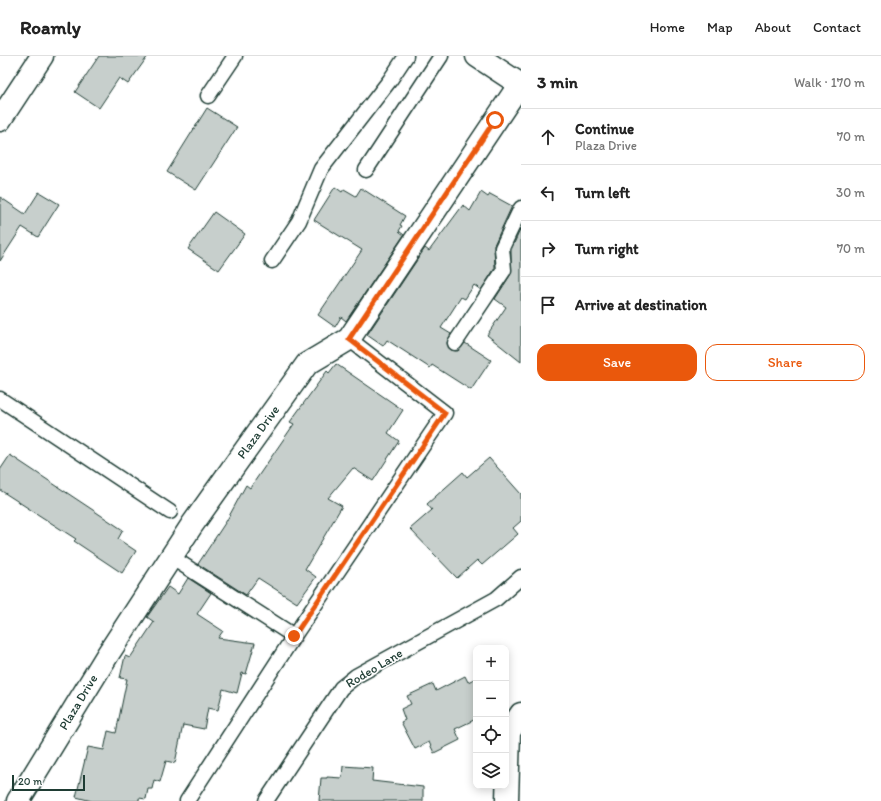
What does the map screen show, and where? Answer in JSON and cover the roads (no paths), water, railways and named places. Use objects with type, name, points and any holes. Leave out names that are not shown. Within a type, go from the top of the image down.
[{"type":"street","points":[[0,120],[42,56]]},
{"type":"street","points":[[477,56],[521,83]]},
{"type":"street","name":"Plaza Drive","points":[[18,801],[108,654],[192,525],[307,364],[349,339],[521,83]]},
{"type":"street","points":[[507,801],[509,732],[521,714]]},
{"type":"lane","points":[[208,96],[235,56]]},
{"type":"lane","points":[[272,261],[299,221],[321,169],[390,80],[406,56]]},
{"type":"lane","points":[[366,170],[441,56]]},
{"type":"lane","points":[[455,343],[504,270],[502,248],[521,208]]},
{"type":"lane","points":[[187,801],[294,636],[445,413],[349,339]]},
{"type":"lane","points":[[0,399],[170,512]]},
{"type":"lane","points":[[171,557],[294,636]]},
{"type":"lane","name":"Rodeo Lane","points":[[266,801],[341,688],[356,676],[496,599],[521,577]]}]
